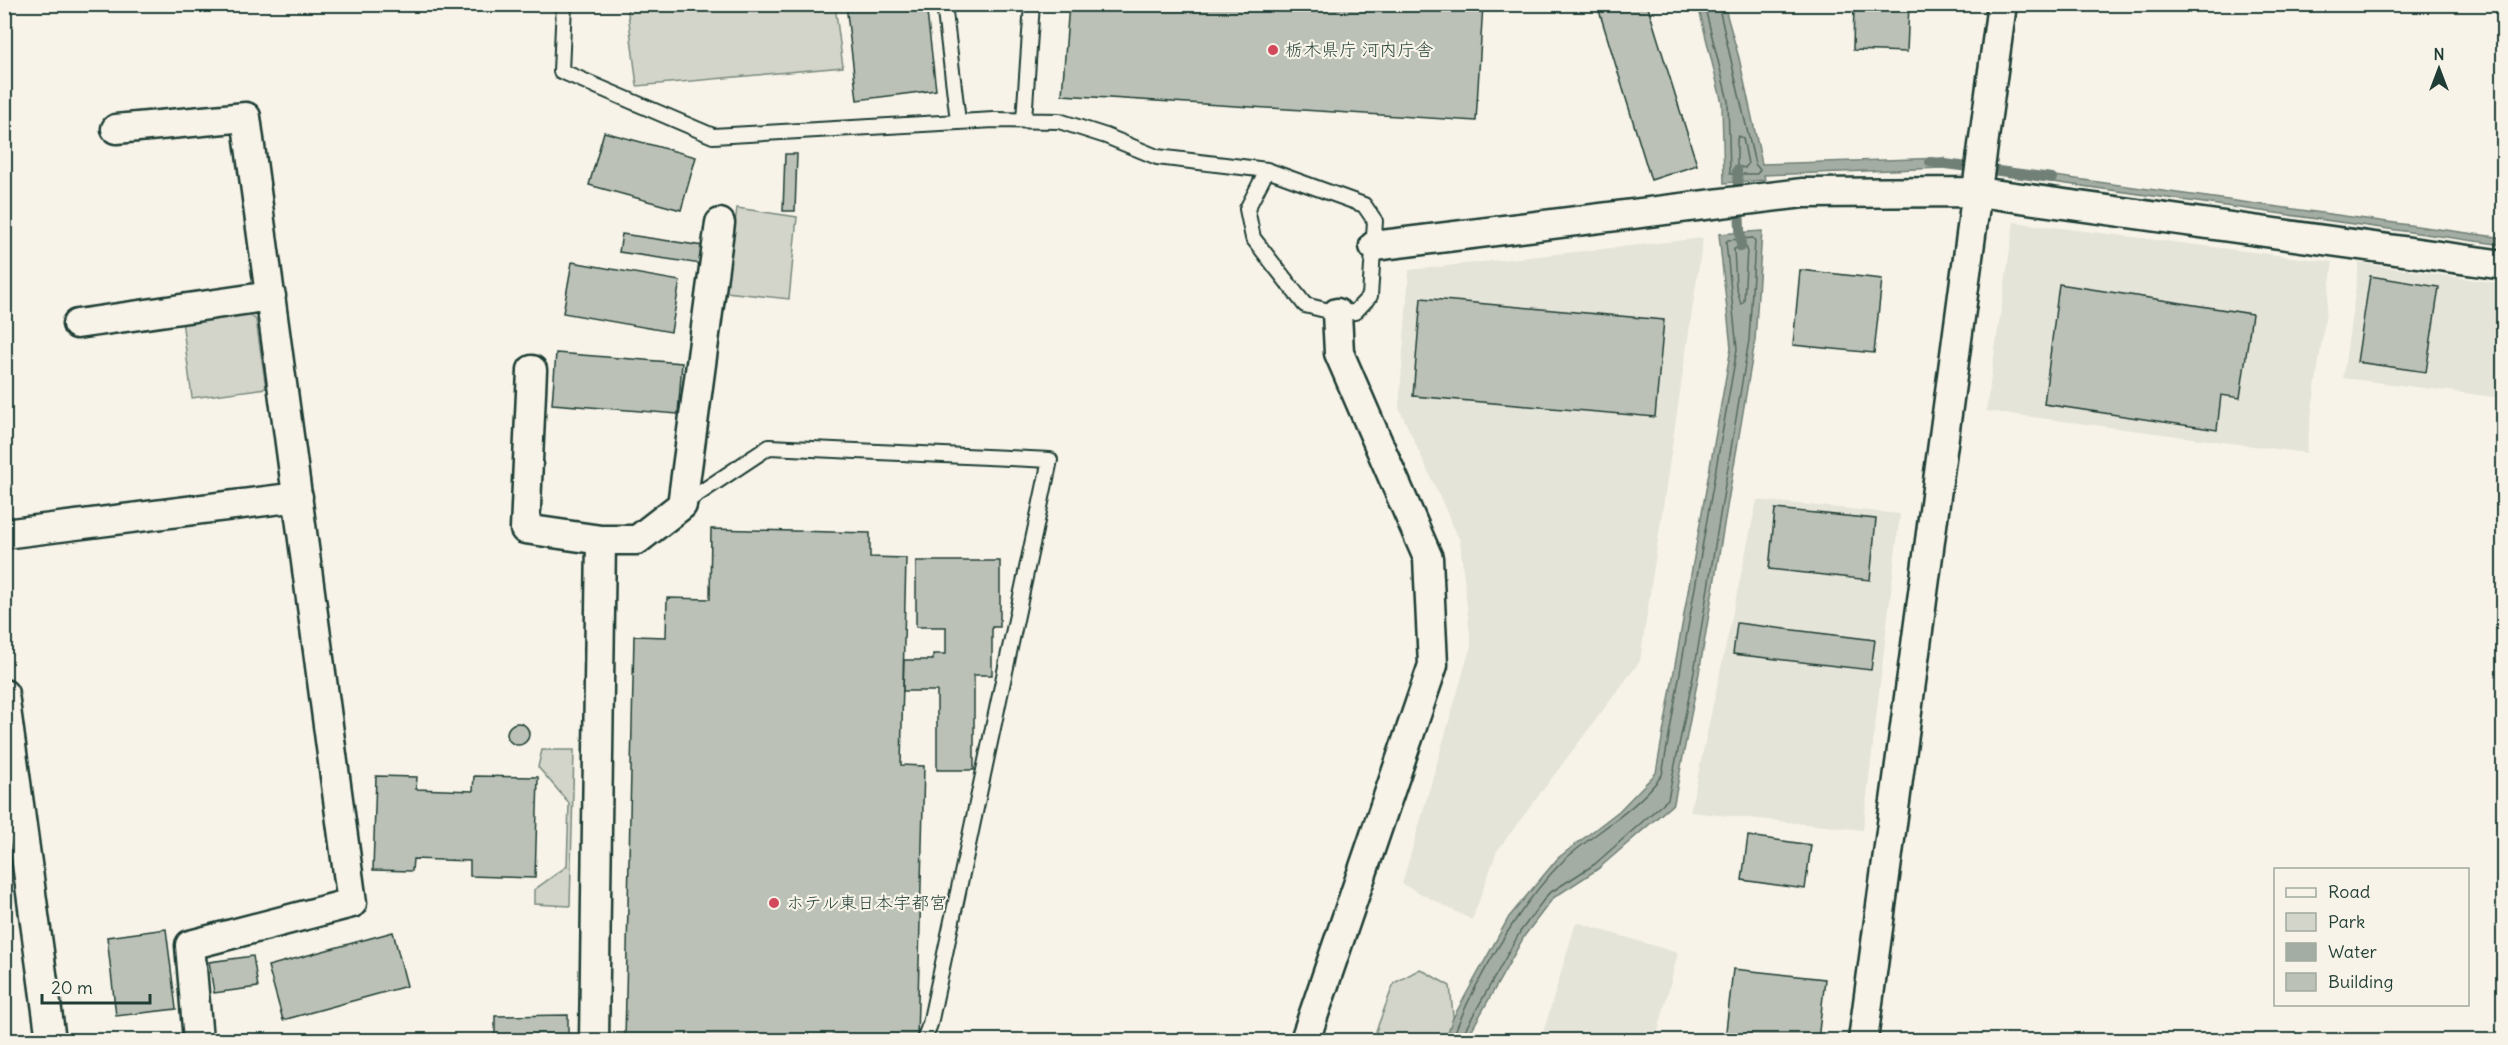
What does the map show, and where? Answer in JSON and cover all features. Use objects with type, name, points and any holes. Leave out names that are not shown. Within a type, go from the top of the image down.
[{"type":"street","points":[[1863,1041],[2002,4]]},
{"type":"street","points":[[116,129],[246,117],[352,903],[190,945],[198,1041]]},
{"type":"street","points":[[1374,246],[1803,193],[1978,192],[2504,265]]},
{"type":"street","points":[[532,370],[525,529],[601,540],[637,540],[682,505],[720,223]]},
{"type":"street","points":[[77,324],[270,296]]},
{"type":"street","points":[[1305,1041],[1433,665],[1428,558],[1340,353],[1337,313]]},
{"type":"street","points":[[4,534],[298,497]]},
{"type":"street","points":[[594,1041],[601,540]]},
{"type":"street","points":[[4,694],[51,1041]]},
{"type":"lane","points":[[564,4],[561,71],[713,136],[958,121],[1059,121],[1106,136],[1157,157],[1267,170],[1364,205],[1375,221],[1370,296],[1355,312],[1337,313],[1305,305],[1253,238],[1247,209],[1267,170]]},
{"type":"lane","points":[[944,4],[958,121]]},
{"type":"lane","points":[[1024,120],[1032,4]]},
{"type":"lane","points":[[682,505],[769,447],[1050,460],[930,1024],[924,1041]]},
{"type":"shaded area","points":[[2014,222],[2333,262],[2306,453],[1986,411]]},
{"type":"shaded area","points":[[1703,238],[1640,661],[1497,851],[1472,920],[1402,884],[1471,645],[1460,541],[1399,408],[1409,270]]},
{"type":"shaded area","points":[[2359,263],[2503,284],[2503,398],[2343,378]]},
{"type":"shaded area","points":[[1757,500],[1900,514],[1863,830],[1690,812]]},
{"type":"shaded area","points":[[1576,922],[1678,953],[1656,1040],[1541,1040]]},
{"type":"green space","points":[[627,5],[835,5],[843,67],[637,86]]},
{"type":"green space","points":[[737,208],[797,217],[789,299],[726,292]]},
{"type":"green space","points":[[247,312],[256,320],[266,388],[192,398],[182,320]]},
{"type":"green space","points":[[542,750],[574,750],[570,906],[534,904],[534,890],[567,866],[569,803],[538,767]]},
{"type":"green space","points":[[1420,969],[1450,986],[1454,1025],[1453,1040],[1378,1040],[1376,1031],[1394,983]]},
{"type":"water","points":[[1698,5],[1724,5],[1739,58],[1762,164],[1944,158],[1942,168],[1764,175],[1765,180],[1724,183],[1722,103]]},
{"type":"water","points":[[2040,174],[2503,238],[2503,245],[2039,180]]},
{"type":"water","points":[[1762,231],[1755,341],[1699,673],[1674,803],[1598,869],[1553,898],[1525,935],[1470,1033],[1469,1040],[1445,1040],[1453,1018],[1509,917],[1558,858],[1619,811],[1656,773],[1731,348],[1719,234]]},
{"type":"building","points":[[846,4],[926,4],[936,90],[857,100]]},
{"type":"building","name":"栃木県庁 河内庁舎","points":[[1069,4],[1483,4],[1476,121],[1062,95]]},
{"type":"building","points":[[1597,4],[1647,4],[1697,165],[1651,180]]},
{"type":"building","points":[[1854,4],[1909,4],[1907,52],[1853,50]]},
{"type":"building","points":[[604,132],[696,157],[681,210],[589,185]]},
{"type":"building","points":[[785,154],[797,154],[795,211],[783,211]]},
{"type":"building","points":[[622,234],[703,246],[701,264],[619,252]]},
{"type":"building","points":[[572,262],[680,281],[671,332],[563,313]]},
{"type":"building","points":[[1800,270],[1882,279],[1874,353],[1793,345]]},
{"type":"building","points":[[2370,276],[2439,287],[2426,372],[2357,362]]},
{"type":"building","points":[[2059,284],[2252,314],[2240,398],[2221,395],[2217,430],[2044,404]]},
{"type":"building","points":[[1421,298],[1664,320],[1655,417],[1413,396]]},
{"type":"building","points":[[556,353],[682,363],[678,414],[552,404]]},
{"type":"building","points":[[1775,509],[1876,519],[1870,580],[1769,569]]},
{"type":"building","name":"ホテル東日本宇都宮","points":[[711,529],[870,533],[870,557],[906,558],[901,765],[924,766],[917,1040],[625,1040],[634,636],[666,637],[667,598],[710,599]]},
{"type":"building","points":[[916,561],[1000,561],[1000,627],[992,627],[992,675],[974,675],[974,770],[937,770],[937,691],[903,691],[904,660],[933,660],[933,654],[946,654],[946,627],[916,627]]},
{"type":"building","points":[[1737,623],[1875,640],[1871,670],[1733,654]]},
{"type":"building","points":[[518,723],[526,726],[529,734],[526,742],[518,745],[510,742],[507,734],[510,726]]},
{"type":"building","points":[[376,776],[417,777],[416,789],[473,791],[474,776],[538,777],[535,878],[470,876],[470,861],[413,859],[412,871],[373,870]]},
{"type":"building","points":[[1748,836],[1811,845],[1805,889],[1742,880]]},
{"type":"building","points":[[166,929],[176,1009],[116,1016],[107,937]]},
{"type":"building","points":[[393,932],[407,986],[283,1020],[268,966]]},
{"type":"building","points":[[253,956],[258,987],[214,993],[209,962]]},
{"type":"building","points":[[1733,969],[1825,979],[1818,1040],[1725,1040]]},
{"type":"building","points":[[568,1015],[568,1040],[495,1040],[495,1016]]},
{"type":"waterway","points":[[1930,162],[2052,178]]},
{"type":"waterway","points":[[1737,170],[1741,247]]},
{"type":"place","name":"栃木県庁 河内庁舎","points":[[1273,50]]},
{"type":"place","name":"ホテル東日本宇都宮","points":[[774,903]]}]
